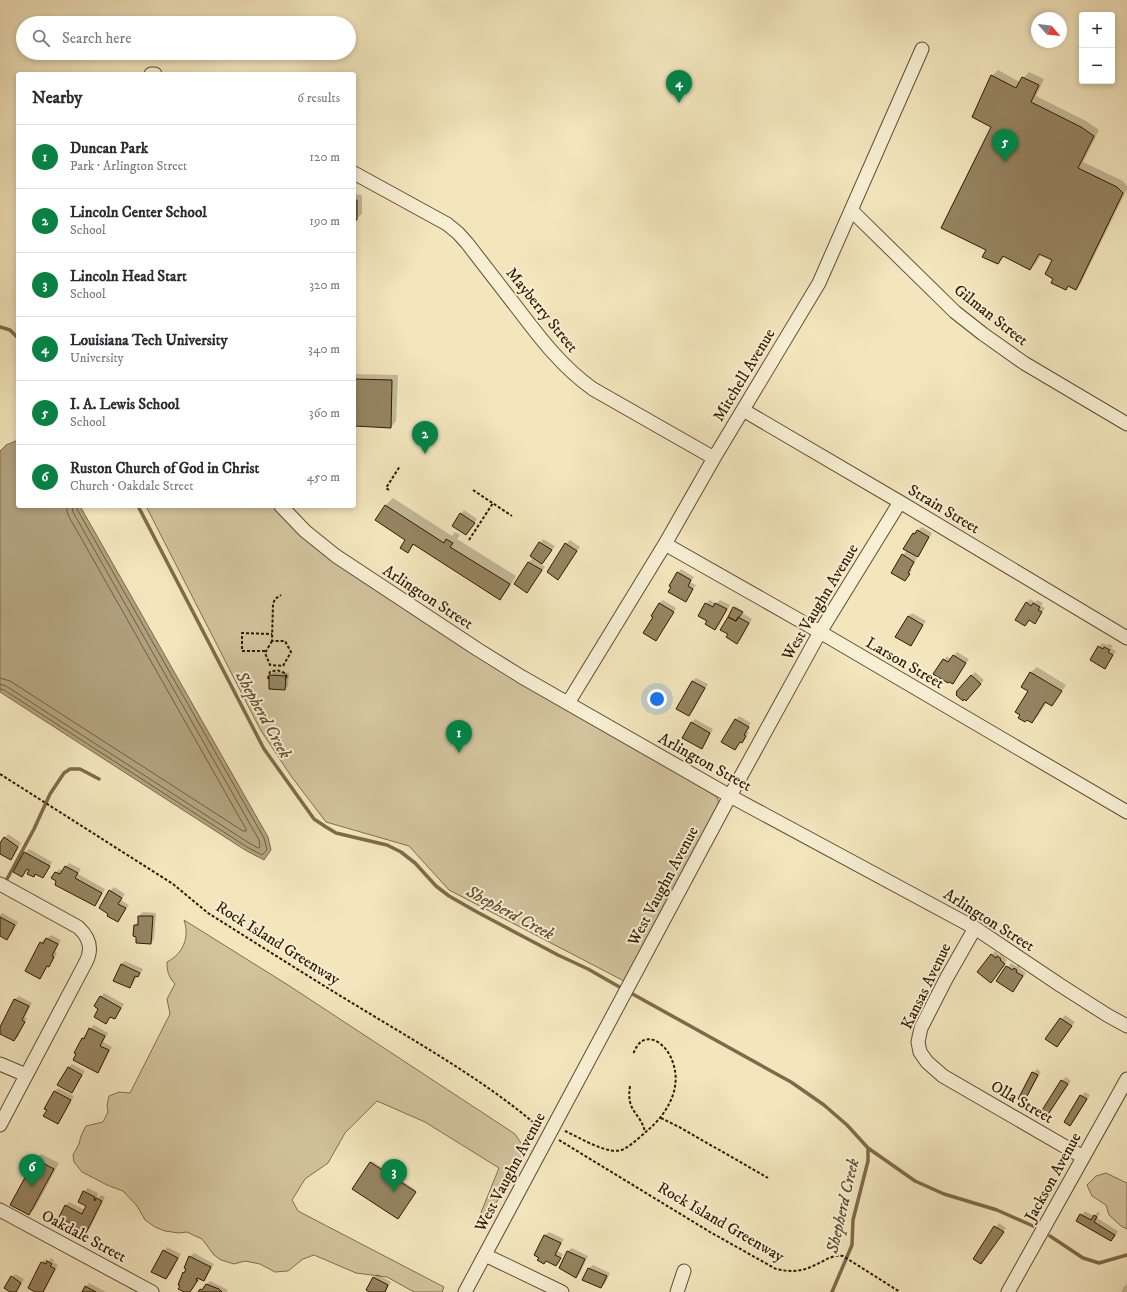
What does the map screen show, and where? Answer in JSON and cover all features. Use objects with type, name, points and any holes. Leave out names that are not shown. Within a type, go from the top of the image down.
[{"type":"street","name":"Mitchell Avenue","points":[[568,703],[665,544],[714,458],[819,283],[922,49]]},
{"type":"street","name":"Mayberry Street","points":[[356,174],[447,224],[458,233],[468,243],[545,344],[564,366],[579,379],[593,389],[714,458]]},
{"type":"street","name":"Gilman Street","points":[[852,210],[955,312],[983,334],[1024,362],[1127,424]]},
{"type":"street","name":"Strain Street","points":[[743,410],[1127,638]]},
{"type":"street","name":"West Vaughn Avenue","points":[[465,1292],[730,796],[820,632],[900,502]]},
{"type":"street","name":"Arlington Street","points":[[283,508],[305,531],[336,556],[477,649],[730,796],[975,928],[1060,985],[1127,1026]]},
{"type":"street","name":"Larson Street","points":[[665,544],[820,632],[1127,812]]},
{"type":"street","points":[[0,884],[78,927],[85,933],[90,949],[89,956],[0,1125]]},
{"type":"street","name":"Kansas Avenue","points":[[943,1076],[927,1062],[920,1052],[918,1042],[921,1028],[946,979],[975,928]]},
{"type":"street","points":[[0,1064],[26,1075]]},
{"type":"street","name":"Olla Street","points":[[943,1076],[1083,1157]]},
{"type":"street","name":"Jackson Avenue","points":[[1008,1292],[1127,1079]]},
{"type":"street","name":"Oakdale Street","points":[[0,1210],[152,1292]]},
{"type":"street","points":[[485,1256],[562,1292]]},
{"type":"street","points":[[677,1292],[684,1271]]},
{"type":"path","points":[[389,490],[386,488],[400,466]]},
{"type":"path","points":[[473,490],[512,516]]},
{"type":"path","points":[[469,540],[493,503]]},
{"type":"path","points":[[272,641],[285,641],[291,652],[284,666],[270,665],[265,653],[272,641],[273,604],[275,598],[281,595]]},
{"type":"path","points":[[266,651],[242,651],[242,633],[272,634]]},
{"type":"path","points":[[269,678],[268,676],[270,672],[277,670],[285,673],[287,679],[285,679]]},
{"type":"path","name":"Rock Island Greenway","points":[[0,774],[173,884],[208,913],[442,1058],[494,1092],[517,1108],[544,1131]]},
{"type":"path","points":[[562,1130],[607,1150],[618,1151],[624,1149],[660,1118],[668,1107],[673,1092],[675,1075],[673,1061],[663,1047],[655,1040],[650,1038],[645,1039],[636,1046],[633,1055]]},
{"type":"path","points":[[630,1086],[629,1102],[642,1123],[645,1132]]},
{"type":"path","points":[[660,1118],[686,1130],[768,1178]]},
{"type":"path","name":"Rock Island Greenway","points":[[556,1137],[710,1232],[776,1269],[797,1271],[815,1266],[834,1257],[843,1256],[900,1292]]},
{"type":"shaded area","points":[[147,508],[277,508],[314,546],[363,582],[442,632],[717,797],[719,804],[624,981],[449,890],[409,846],[326,822],[291,776],[260,729]]},
{"type":"shaded area","points":[[184,920],[288,985],[515,1134],[527,1152],[488,1216],[480,1215],[499,1168],[425,1122],[377,1101],[345,1133],[328,1163],[305,1179],[292,1200],[298,1211],[444,1287],[442,1292],[414,1292],[387,1277],[356,1273],[314,1255],[303,1259],[288,1271],[275,1272],[260,1264],[245,1261],[234,1264],[221,1260],[214,1255],[202,1239],[187,1232],[179,1233],[165,1231],[155,1227],[145,1220],[137,1206],[123,1191],[107,1185],[82,1172],[74,1162],[73,1155],[86,1126],[103,1122],[108,1112],[107,1105],[109,1096],[119,1092],[130,1093],[170,1014],[167,999],[175,984],[168,973],[167,962],[173,959],[184,944],[186,926]]},
{"type":"shaded area","points":[[1106,1173],[1127,1183],[1127,1229],[1121,1226],[1109,1215],[1106,1205],[1092,1196],[1087,1185],[1096,1176]]},
{"type":"water","points":[[16,441],[16,508],[81,508],[268,837],[271,850],[264,860],[245,850],[0,692],[0,451],[6,445]]},
{"type":"building","points":[[991,75],[1016,88],[1022,77],[1039,85],[1031,102],[1081,127],[1094,136],[1078,168],[1117,187],[1123,193],[1076,290],[1068,286],[1066,290],[1051,283],[1053,279],[1045,274],[1052,260],[1039,254],[1030,270],[1003,256],[998,264],[982,257],[986,250],[941,228],[991,127],[972,117]]},
{"type":"building","points":[[356,200],[357,200],[356,220]]},
{"type":"building","points":[[356,379],[392,380],[391,428],[356,426]]},
{"type":"building","points":[[385,505],[444,543],[446,539],[453,543],[450,547],[510,584],[500,600],[413,544],[408,553],[400,548],[405,540],[375,520]]},
{"type":"building","points":[[460,513],[475,523],[466,535],[452,526]]},
{"type":"building","points":[[917,530],[929,537],[918,557],[903,549],[913,533],[915,534]]},
{"type":"building","points":[[539,542],[552,550],[542,564],[530,556]]},
{"type":"building","points":[[565,543],[577,551],[558,580],[547,572]]},
{"type":"building","points":[[902,554],[914,562],[908,573],[910,574],[905,581],[891,573]]},
{"type":"building","points":[[528,562],[542,570],[527,593],[514,584]]},
{"type":"building","points":[[677,572],[691,580],[688,586],[693,589],[686,602],[668,592],[671,587],[669,586]]},
{"type":"building","points":[[1026,602],[1031,606],[1033,603],[1040,607],[1038,610],[1042,612],[1035,624],[1029,620],[1025,626],[1015,620]]},
{"type":"building","points":[[659,603],[674,612],[656,641],[643,633],[653,617],[651,616]]},
{"type":"building","points":[[705,603],[713,607],[715,603],[727,609],[715,630],[705,624],[707,621],[698,616]]},
{"type":"building","points":[[733,607],[743,612],[736,621],[728,617]]},
{"type":"building","points":[[908,616],[923,625],[911,646],[895,637]]},
{"type":"building","points":[[728,617],[736,621],[738,617],[749,623],[737,644],[726,637],[728,634],[720,630]]},
{"type":"building","points":[[1098,646],[1103,649],[1104,647],[1110,650],[1108,652],[1113,655],[1105,669],[1090,660]]},
{"type":"building","points":[[953,655],[966,663],[953,684],[948,683],[933,674],[943,659],[948,662]]},
{"type":"building","points":[[1030,672],[1062,691],[1052,706],[1045,702],[1032,723],[1027,720],[1025,722],[1018,718],[1020,715],[1015,712],[1028,691],[1021,687]]},
{"type":"building","points":[[269,675],[286,676],[285,690],[269,689]]},
{"type":"building","points":[[971,675],[981,684],[966,701],[964,699],[963,701],[956,695],[956,692]]},
{"type":"building","points":[[692,681],[705,688],[689,716],[676,709]]},
{"type":"building","points":[[735,719],[749,727],[744,735],[746,736],[742,743],[740,742],[735,750],[721,742]]},
{"type":"building","points":[[691,722],[710,733],[702,749],[682,738]]},
{"type":"building","points":[[4,837],[18,847],[11,860],[0,854],[0,843]]},
{"type":"building","points":[[24,852],[50,866],[43,878],[35,874],[34,877],[27,874],[29,870],[27,869],[22,877],[13,872]]},
{"type":"building","points":[[65,866],[78,873],[75,878],[102,893],[95,906],[55,885],[56,881],[51,878],[55,872],[60,874]]},
{"type":"building","points":[[109,890],[122,898],[118,904],[126,908],[118,922],[107,916],[108,914],[99,908]]},
{"type":"building","points":[[138,916],[153,916],[151,944],[136,943],[136,937],[133,936],[134,925],[138,925]]},
{"type":"building","points":[[0,917],[15,925],[7,940],[0,936]]},
{"type":"building","points":[[46,938],[58,944],[52,956],[54,957],[49,967],[47,966],[40,979],[25,971],[40,942],[43,944]]},
{"type":"building","points":[[991,954],[996,958],[997,956],[1005,964],[991,983],[977,972]]},
{"type":"building","points":[[121,964],[140,973],[138,977],[135,976],[130,988],[113,981]]},
{"type":"building","points":[[1006,966],[1013,970],[1014,968],[1017,970],[1016,972],[1023,976],[1013,992],[996,981]]},
{"type":"building","points":[[100,996],[121,1008],[115,1019],[110,1017],[106,1024],[94,1017],[98,1009],[94,1006]]},
{"type":"building","points":[[14,999],[29,1006],[22,1020],[25,1022],[14,1041],[0,1034],[0,1027]]},
{"type":"building","points":[[1060,1018],[1072,1026],[1057,1047],[1045,1039]]},
{"type":"building","points":[[89,1028],[105,1036],[100,1046],[109,1050],[98,1073],[73,1060],[76,1054],[74,1053],[82,1038],[84,1039]]},
{"type":"building","points":[[68,1067],[82,1075],[72,1093],[57,1085]]},
{"type":"building","points":[[1032,1072],[1038,1075],[1024,1102],[1018,1099]]},
{"type":"building","points":[[1061,1080],[1068,1084],[1045,1119],[1039,1115]]},
{"type":"building","points":[[54,1091],[71,1100],[58,1124],[43,1116],[47,1110],[44,1109]]},
{"type":"building","points":[[1080,1095],[1087,1099],[1070,1126],[1064,1122]]},
{"type":"building","points":[[35,1159],[54,1169],[29,1215],[10,1205]]},
{"type":"building","points":[[370,1162],[416,1192],[398,1219],[352,1189]]},
{"type":"building","points":[[83,1191],[95,1197],[95,1201],[96,1198],[102,1201],[86,1233],[72,1228],[73,1225],[59,1217],[65,1205],[82,1214],[86,1206],[78,1202]]},
{"type":"building","points":[[1080,1214],[1091,1220],[1094,1215],[1097,1217],[1094,1222],[1115,1235],[1111,1241],[1076,1221]]},
{"type":"building","points":[[994,1226],[1004,1232],[981,1264],[973,1259]]},
{"type":"building","points":[[544,1235],[561,1243],[555,1255],[561,1258],[556,1266],[546,1261],[544,1264],[537,1260],[539,1258],[534,1255]]},
{"type":"building","points":[[163,1250],[178,1258],[166,1279],[151,1272]]},
{"type":"building","points":[[567,1251],[585,1259],[576,1278],[559,1268]]},
{"type":"building","points":[[189,1256],[211,1267],[204,1281],[197,1278],[196,1280],[198,1280],[190,1292],[184,1292],[178,1289],[180,1286],[178,1285],[183,1272],[184,1273],[186,1269],[184,1268]]},
{"type":"building","points":[[47,1261],[52,1264],[50,1266],[55,1269],[43,1292],[35,1292],[28,1288],[41,1262],[46,1264]]},
{"type":"building","points":[[588,1268],[607,1276],[601,1288],[582,1280]]},
{"type":"building","points":[[11,1276],[21,1283],[16,1292],[10,1292],[4,1288]]},
{"type":"building","points":[[373,1277],[388,1285],[385,1292],[369,1292],[366,1290]]},
{"type":"building","points":[[206,1284],[219,1289],[222,1292],[198,1292],[200,1289],[202,1290]]},
{"type":"building","points":[[85,1286],[96,1292],[82,1292]]},
{"type":"waterway","name":"Shepherd Creek","points":[[0,327],[10,330],[16,336]]},
{"type":"waterway","name":"Shepherd Creek","points":[[139,508],[264,749],[314,819],[336,833],[387,845],[401,852],[415,863],[436,886],[449,896],[623,989]]},
{"type":"waterway","points":[[7,879],[34,829],[50,794],[64,773],[70,769],[80,769],[99,779]]},
{"type":"waterway","name":"Shepherd Creek","points":[[629,992],[791,1082],[824,1105],[847,1125],[868,1148],[915,1181],[944,1194],[997,1210],[1033,1226]]},
{"type":"waterway","name":"Shepherd Creek","points":[[832,1292],[852,1245],[853,1220],[868,1161],[868,1148]]},
{"type":"waterway","points":[[1050,1236],[1083,1258],[1099,1263],[1127,1255]]},
{"type":"place","name":"Louisiana Tech University","points":[[679,103]]},
{"type":"place","name":"I. A. Lewis School","points":[[1005,162]]},
{"type":"place","name":"Lincoln Center School","points":[[425,454]]},
{"type":"place","name":"Duncan Park","points":[[459,753]]},
{"type":"place","name":"Ruston Church of God in Christ","points":[[32,1187]]},
{"type":"place","name":"Lincoln Head Start","points":[[394,1192]]}]
